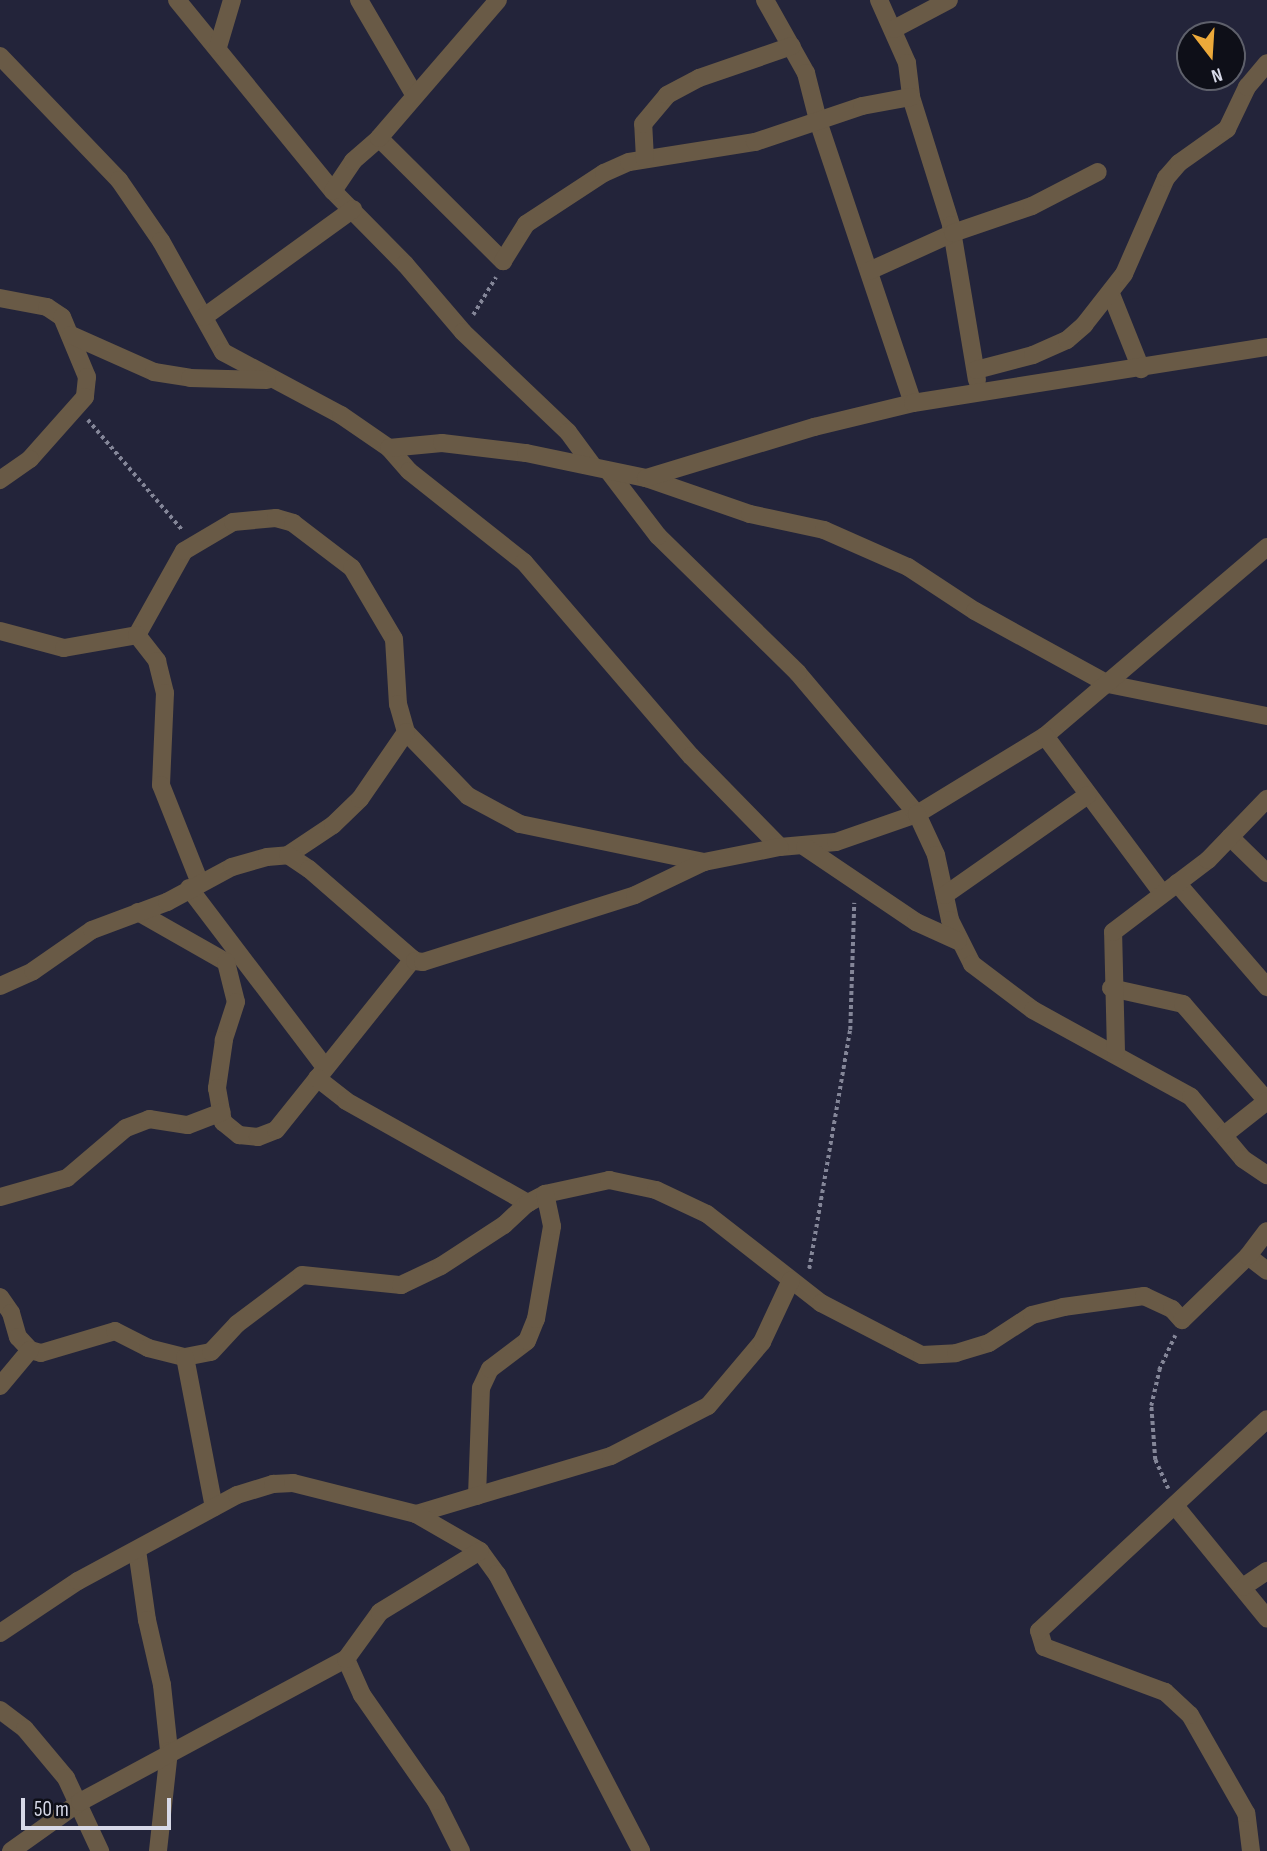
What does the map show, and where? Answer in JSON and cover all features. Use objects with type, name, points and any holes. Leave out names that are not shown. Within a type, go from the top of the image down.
[{"type":"street","points":[[177,0],[333,191],[353,209],[463,332],[537,400],[601,469],[657,536],[798,673],[917,814],[936,855],[958,941],[972,964],[1033,1010],[1115,1052],[1191,1097],[1242,1159],[1267,1175]]},
{"type":"street","points":[[218,47],[232,0]]},
{"type":"street","points":[[359,0],[415,96]]},
{"type":"street","points":[[333,191],[353,161],[379,138],[498,0]]},
{"type":"street","points":[[765,0],[806,74],[818,124],[913,402]]},
{"type":"street","points":[[879,0],[907,63],[911,97],[953,233],[978,394]]},
{"type":"street","points":[[894,29],[949,0]]},
{"type":"street","points":[[645,159],[643,124],[667,95],[699,78],[792,46]]},
{"type":"street","points":[[0,56],[119,180],[223,352],[271,380],[331,409],[389,448],[409,471],[524,562],[691,756],[780,847]]},
{"type":"street","points":[[976,370],[1067,340],[1111,294],[1166,178],[1179,163],[1227,129],[1247,87],[1267,64]]},
{"type":"street","points":[[379,138],[503,261],[526,224],[604,173],[645,159],[708,151],[818,124],[862,106],[911,97]]},
{"type":"street","points":[[869,271],[953,233],[1032,206],[1098,172]]},
{"type":"street","points":[[204,317],[353,209]]},
{"type":"street","points":[[1111,294],[1141,369]]},
{"type":"street","points":[[0,298],[47,307],[62,317],[87,377],[85,397],[30,459],[0,480]]},
{"type":"street","points":[[71,335],[154,372],[204,379],[271,380]]},
{"type":"street","points":[[646,478],[814,427],[913,402],[1141,369],[1227,351],[1267,347]]},
{"type":"street","points":[[389,448],[442,443],[601,469],[646,478],[750,514],[824,530],[908,567],[975,611],[1108,684],[1267,716]]},
{"type":"street","points":[[137,635],[178,559],[193,543],[233,522],[276,518],[293,523],[352,568],[394,639],[398,704],[406,732],[468,796],[520,824],[704,862]]},
{"type":"street","points":[[288,855],[335,888],[414,959],[430,961],[562,921],[669,881],[704,862],[780,847],[805,847],[836,842],[917,814],[1045,736],[1267,547]]},
{"type":"street","points":[[0,631],[64,648],[137,635]]},
{"type":"street","points":[[137,635],[157,661],[165,693],[161,785],[195,885],[321,1072],[345,1101],[528,1203]]},
{"type":"street","points":[[0,986],[33,971],[92,930],[138,912],[232,867],[288,855],[333,825],[360,799],[406,732]]},
{"type":"street","points":[[1045,736],[1162,894]]},
{"type":"street","points":[[945,895],[1088,795]]},
{"type":"street","points":[[1115,1052],[1111,988],[1113,932],[1177,883],[1230,837],[1267,799]]},
{"type":"street","points":[[1230,837],[1267,873]]},
{"type":"street","points":[[805,847],[916,922],[958,941]]},
{"type":"street","points":[[1177,883],[1267,987]]},
{"type":"street","points":[[138,912],[226,962],[236,1002],[219,1067],[222,1112],[223,1122],[239,1135],[258,1137],[276,1130],[414,959]]},
{"type":"street","points":[[1111,988],[1183,1004],[1267,1101],[1224,1135]]},
{"type":"street","points":[[0,1197],[67,1178],[126,1128],[149,1119],[188,1125],[222,1112]]},
{"type":"street","points":[[0,1297],[11,1313],[18,1337],[30,1350],[41,1353],[115,1331],[148,1348],[185,1357],[211,1352],[237,1324],[302,1275],[401,1285],[441,1266],[504,1224],[528,1203],[545,1194],[609,1180],[656,1190],[707,1214],[805,1292],[922,1355],[956,1353],[989,1343],[1032,1315],[1063,1307],[1144,1296],[1172,1309],[1182,1320],[1248,1256],[1267,1231]]},
{"type":"street","points":[[477,1496],[481,1388],[490,1369],[527,1341],[536,1319],[552,1226],[545,1194]]},
{"type":"street","points":[[1248,1256],[1267,1271]]},
{"type":"street","points":[[416,1514],[611,1456],[708,1406],[762,1342],[791,1280]]},
{"type":"street","points":[[0,1387],[30,1350]]},
{"type":"street","points":[[185,1357],[214,1507]]},
{"type":"street","points":[[1251,1851],[1246,1813],[1190,1715],[1165,1692],[1044,1647],[1040,1642],[1044,1624],[1176,1507],[1267,1419]]},
{"type":"street","points":[[0,1633],[47,1600],[237,1494],[293,1483],[416,1514],[480,1551],[497,1574],[641,1851]]},
{"type":"street","points":[[1176,1507],[1267,1618]]},
{"type":"street","points":[[137,1550],[147,1620],[162,1685],[169,1751],[158,1851]]},
{"type":"street","points":[[11,1851],[80,1802],[169,1751],[243,1717],[346,1659],[380,1612],[480,1551]]},
{"type":"street","points":[[1243,1587],[1267,1571]]},
{"type":"street","points":[[346,1659],[362,1695],[436,1801],[461,1851]]},
{"type":"street","points":[[0,1710],[25,1730],[80,1802],[100,1851]]},
{"type":"path","points":[[463,332],[503,261]]},
{"type":"path","points":[[76,407],[193,543]]},
{"type":"path","points":[[805,1292],[823,1167],[850,1030],[855,883]]},
{"type":"path","points":[[1176,1507],[1155,1460],[1151,1419],[1159,1370],[1182,1320]]}]
